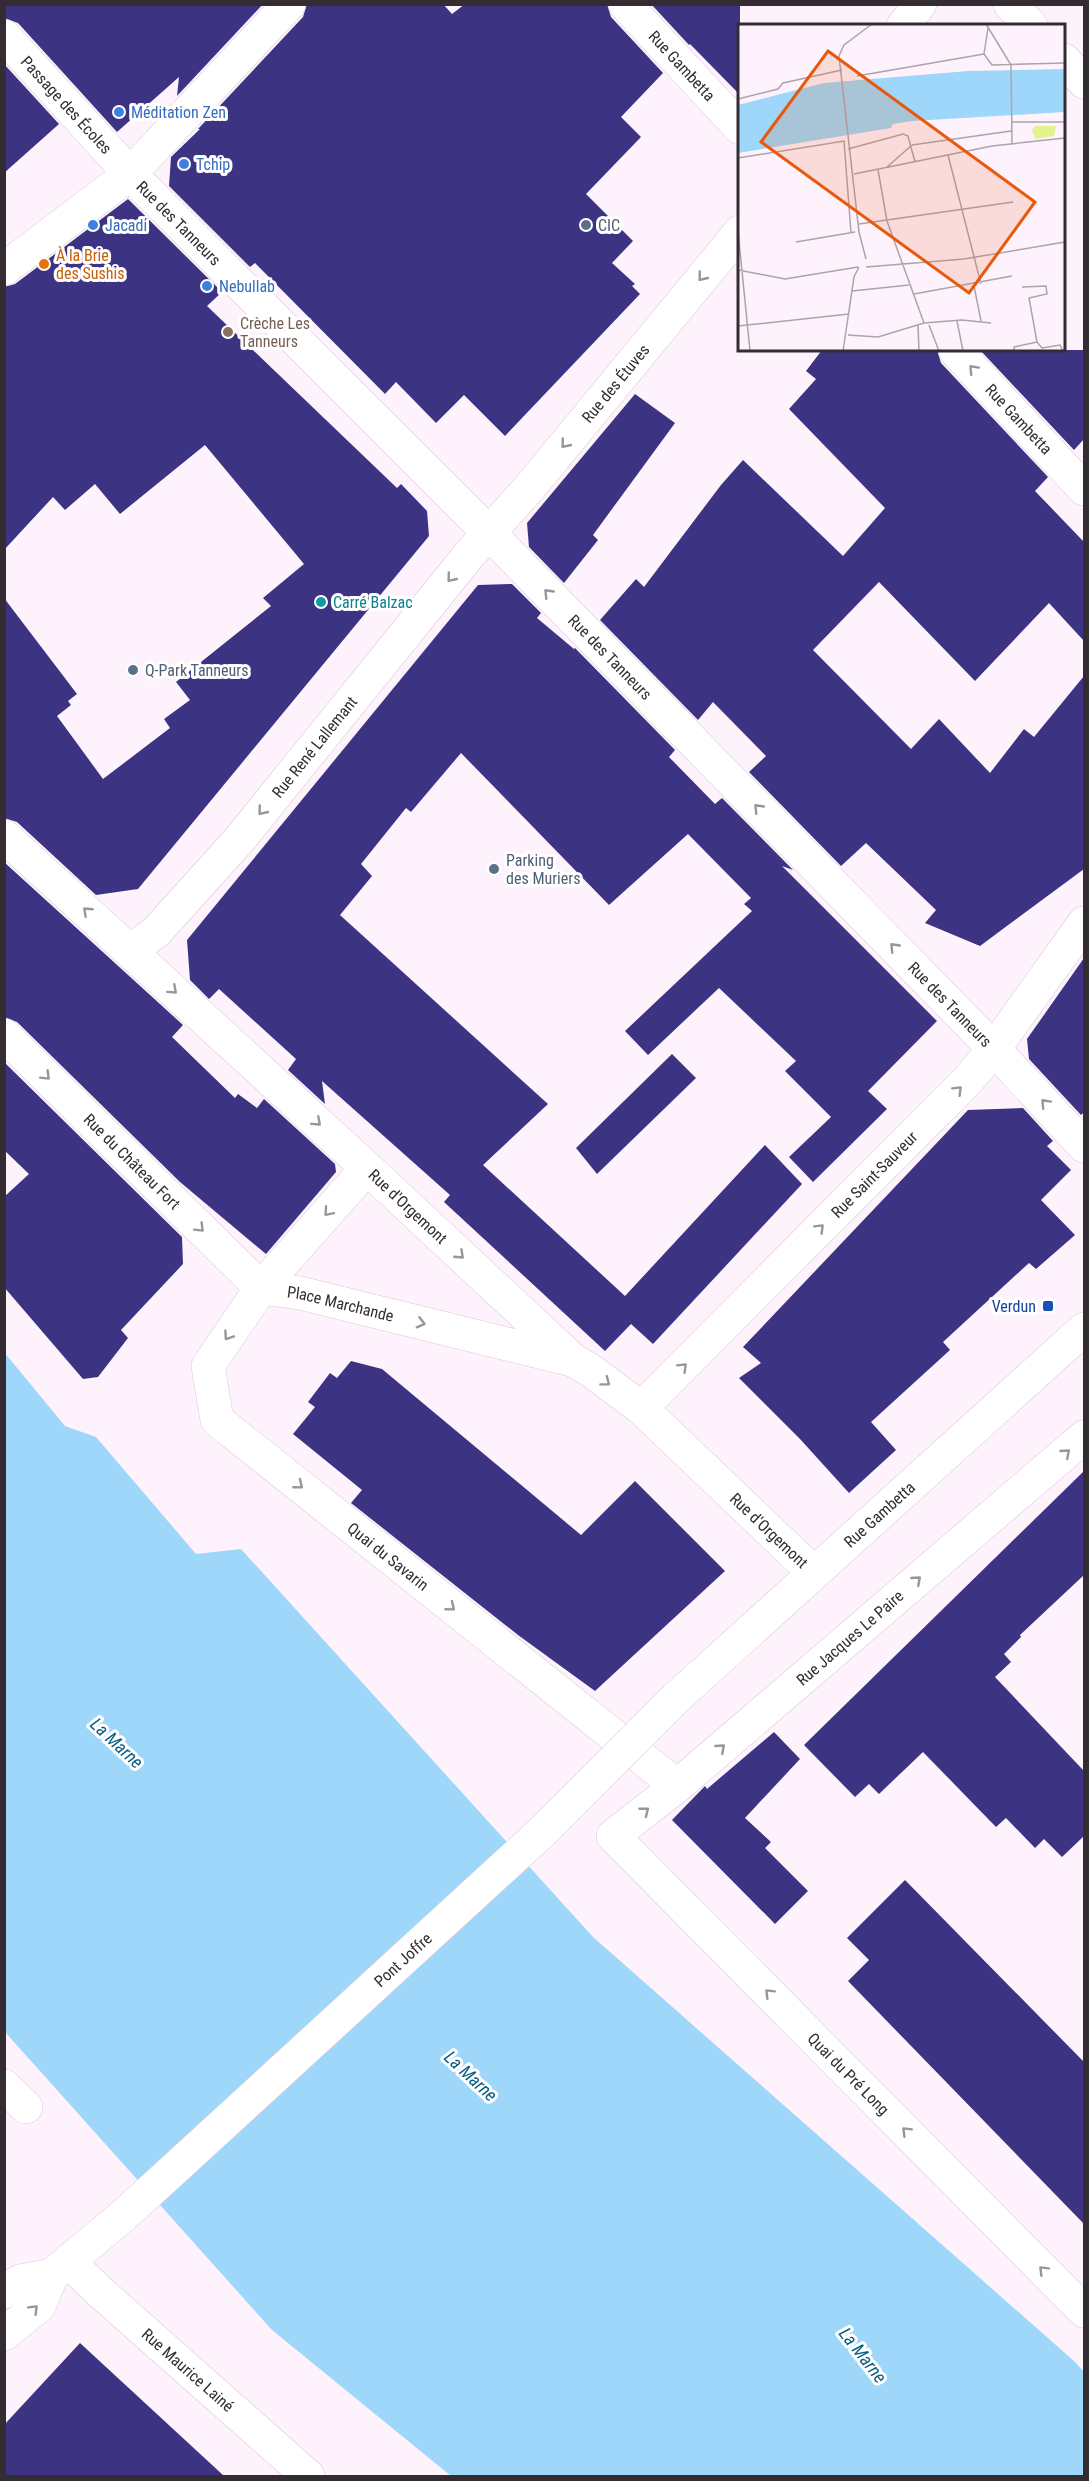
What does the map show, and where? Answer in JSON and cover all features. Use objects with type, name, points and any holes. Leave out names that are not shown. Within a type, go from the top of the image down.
[{"type":"street","points":[[4,268],[130,174],[289,4]]},
{"type":"street","name":"Rue Gambetta","points":[[625,4],[738,126]]},
{"type":"street","points":[[905,24],[920,4]]},
{"type":"street","points":[[1010,4],[1028,24]]},
{"type":"street","name":"Passage des Écoles","points":[[4,36],[130,174]]},
{"type":"street","points":[[1065,61],[1084,82]]},
{"type":"street","name":"Rue des Tanneurs","points":[[130,174],[490,534],[994,1049],[1084,1146]]},
{"type":"street","name":"Rue des Étuves","points":[[490,534],[738,234]]},
{"type":"street","name":"Rue Gambetta","points":[[956,351],[1084,489]]},
{"type":"street","name":"Rue René Lallemant","points":[[129,951],[156,932],[239,840],[469,555],[490,534]]},
{"type":"street","name":"Rue d'Orgemont","points":[[4,836],[573,1360],[641,1408],[813,1572]]},
{"type":"street","name":"Rue Saint-Sauveur","points":[[641,1408],[967,1081],[994,1049],[1084,923]]},
{"type":"street","name":"Rue du Château Fort","points":[[4,1035],[261,1288]]},
{"type":"street","name":"Place Marchande","points":[[261,1288],[367,1168]]},
{"type":"street","name":"Place Marchande","points":[[261,1288],[300,1293],[573,1360]]},
{"type":"street","name":"Quai du Savarin","points":[[261,1288],[208,1366],[218,1420],[677,1786]]},
{"type":"street","name":"Rue Gambetta","points":[[676,1698],[1084,1329]]},
{"type":"street","name":"Rue Jacques Le Paire","points":[[613,1836],[677,1786],[1084,1437]]},
{"type":"street","name":"Pont Joffre","points":[[60,2268],[124,2215],[543,1831],[676,1698]]},
{"type":"street","name":"Quai du Pré Long","points":[[613,1836],[1084,2311]]},
{"type":"street","points":[[4,2292],[20,2281],[60,2268]]},
{"type":"street","points":[[4,2334],[39,2306],[60,2268]]},
{"type":"street","name":"Rue Maurice Lainé","points":[[60,2268],[99,2291],[308,2476]]},
{"type":"water","name":"La Marne","points":[[4,1352],[65,1426],[96,1437],[196,1554],[241,1549],[593,1937],[1074,2361],[1084,2372],[1084,2476],[451,2476],[272,2330],[5,2032]]},
{"type":"building","points":[[4,4],[263,4],[177,96],[179,77],[117,132],[18,23],[4,18]]},
{"type":"building","points":[[307,4],[443,4],[452,14],[465,4],[607,4],[611,17],[663,73],[621,117],[641,137],[586,194],[633,241],[612,263],[635,284],[632,286],[640,294],[505,436],[464,395],[436,423],[396,382],[385,394],[255,263],[250,267],[169,186],[171,157],[200,129],[198,129],[303,17]]},
{"type":"building","points":[[651,4],[740,4],[738,93],[690,44]]},
{"type":"building","points":[[4,64],[59,124],[4,173]]},
{"type":"building","name":"Carré Balzac","points":[[128,199],[222,292],[207,306],[397,488],[401,484],[427,511],[429,536],[138,889],[96,895],[17,822],[4,818],[4,598],[77,694],[68,701],[71,705],[57,716],[103,779],[170,728],[164,719],[190,700],[176,682],[271,606],[263,598],[304,564],[205,445],[120,514],[95,484],[65,510],[53,497],[4,550],[4,287],[15,284]]},
{"type":"building","points":[[1084,350],[1084,439],[1074,450],[981,351]]},
{"type":"building","points":[[821,351],[937,351],[941,363],[1048,477],[1035,491],[1084,542],[1084,641],[1049,603],[975,681],[879,582],[813,650],[911,749],[939,719],[990,773],[1024,729],[1034,737],[1084,676],[1084,869],[980,946],[925,923],[936,910],[866,843],[841,866],[749,772],[766,756],[713,702],[698,720],[600,620],[636,579],[644,587],[721,485],[743,460],[843,556],[885,508],[789,409],[816,379],[806,371]]},
{"type":"building","points":[[635,394],[675,423],[593,535],[598,540],[564,583],[529,547],[527,523]]},
{"type":"building","points":[[512,584],[541,613],[537,618],[575,648],[675,750],[669,757],[715,804],[722,798],[793,870],[782,866],[937,1021],[868,1091],[887,1109],[813,1182],[789,1157],[831,1117],[785,1071],[796,1061],[719,988],[648,1055],[625,1031],[752,911],[744,904],[751,898],[688,834],[609,905],[461,753],[411,812],[406,808],[361,864],[372,876],[340,915],[548,1104],[483,1165],[625,1296],[765,1145],[802,1184],[653,1344],[631,1324],[605,1351],[444,1202],[450,1195],[322,1081],[325,1104],[288,1070],[296,1059],[219,989],[209,999],[190,980],[187,940],[478,585]]},
{"type":"building","points":[[4,862],[183,1025],[172,1037],[235,1098],[238,1094],[257,1108],[264,1099],[335,1164],[336,1172],[266,1254],[180,1182],[17,1022],[4,1017]]},
{"type":"building","points":[[1084,958],[1084,1112],[1081,1115],[1029,1059],[1027,1039]]},
{"type":"building","points":[[672,1054],[696,1078],[597,1174],[576,1148]]},
{"type":"building","points":[[4,1062],[182,1237],[183,1264],[121,1330],[128,1338],[98,1377],[83,1379],[4,1287],[4,1197],[29,1174],[4,1150]]},
{"type":"building","points":[[1023,1108],[1053,1141],[1047,1146],[1071,1170],[1041,1200],[1075,1235],[1036,1269],[1029,1263],[943,1342],[950,1350],[871,1422],[896,1450],[849,1493],[800,1439],[739,1378],[761,1363],[743,1347],[968,1110]]},
{"type":"building","points":[[351,1361],[382,1369],[581,1535],[635,1481],[725,1571],[595,1691],[518,1635],[351,1503],[362,1490],[293,1434],[315,1407],[308,1402],[330,1373],[337,1378]]},
{"type":"building","points":[[1084,1471],[1084,1575],[1020,1635],[1021,1637],[1004,1654],[1011,1662],[995,1677],[1084,1771],[1084,1836],[1062,1857],[1044,1839],[1035,1848],[1006,1818],[996,1827],[923,1752],[879,1794],[869,1784],[855,1797],[804,1745]]},
{"type":"building","points":[[774,1732],[800,1759],[745,1818],[771,1842],[765,1848],[808,1891],[775,1924],[672,1820],[705,1786],[707,1789]]},
{"type":"building","points":[[905,1880],[1084,2062],[1084,2224],[848,1981],[869,1960],[847,1938]]},
{"type":"building","points":[[80,2343],[224,2476],[4,2476],[4,2425]]},
{"type":"place","name":"Méditation Zen","points":[[119,112]]},
{"type":"place","name":"Tchip","points":[[184,164]]},
{"type":"place","name":"Jacadi","points":[[93,225]]},
{"type":"place","name":"CIC","points":[[586,225]]},
{"type":"place","name":"À la Brie des Sushis","points":[[44,264]]},
{"type":"place","name":"Nebullab","points":[[207,286]]},
{"type":"place","name":"Crèche Les Tanneurs","points":[[228,332]]},
{"type":"place","name":"Carré Balzac","points":[[321,602]]},
{"type":"place","name":"Q-Park Tanneurs","points":[[133,670]]},
{"type":"place","name":"Parking des Muriers","points":[[494,869]]},
{"type":"place","name":"Verdun","points":[[1048,1306]]}]
